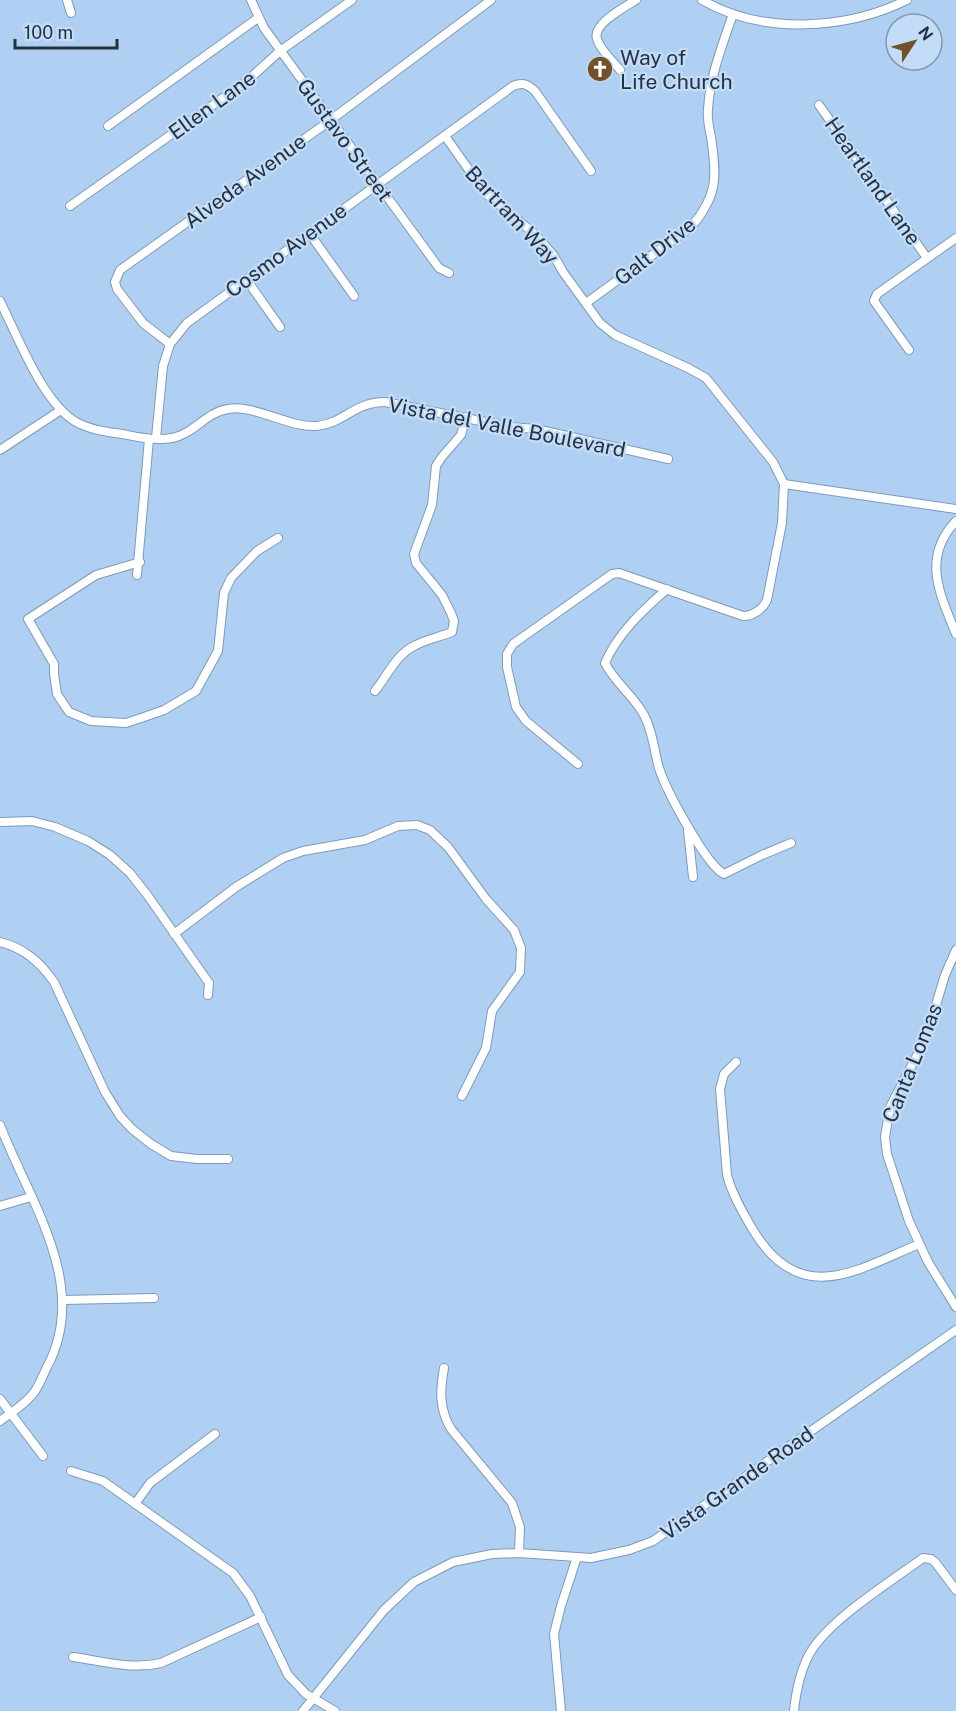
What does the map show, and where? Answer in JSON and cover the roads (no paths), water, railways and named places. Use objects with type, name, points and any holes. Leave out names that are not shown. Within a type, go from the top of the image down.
[{"type":"street","points":[[68,0],[71,13]]},
{"type":"street","name":"Gustavo Street","points":[[251,0],[258,18],[280,51],[439,268],[449,273]]},
{"type":"street","name":"Ellen Lane","points":[[70,206],[247,81],[280,51],[352,0]]},
{"type":"street","name":"Alveda Avenue","points":[[170,344],[143,323],[117,288],[115,282],[120,270],[491,0]]},
{"type":"street","points":[[620,70],[597,40],[597,30],[602,23],[636,0]]},
{"type":"street","points":[[702,0],[732,14],[782,22],[822,23],[872,14],[907,0]]},
{"type":"street","name":"Galt Drive","points":[[586,303],[690,227],[704,212],[713,192],[716,167],[707,113],[710,84],[732,14]]},
{"type":"street","points":[[108,126],[258,18]]},
{"type":"street","name":"Cosmo Avenue","points":[[170,344],[193,317],[513,86],[521,83],[527,84],[535,91],[591,171]]},
{"type":"street","name":"Heartland Lane","points":[[819,105],[927,258]]},
{"type":"street","name":"Bartram Way","points":[[445,136],[486,194],[536,235],[554,256],[600,323],[615,335],[706,378],[773,462],[784,484]]},
{"type":"street","points":[[310,234],[354,296]]},
{"type":"street","points":[[909,350],[873,301],[877,294],[956,238]]},
{"type":"street","points":[[246,279],[280,327]]},
{"type":"street","name":"Vista del Valle Boulevard","points":[[0,301],[54,403],[76,422],[91,429],[152,439],[172,438],[191,431],[209,416],[227,409],[240,409],[302,425],[317,426],[336,422],[354,409],[377,402],[511,427],[536,429],[668,459]]},
{"type":"street","points":[[137,575],[152,439],[163,366],[170,344]]},
{"type":"street","points":[[0,450],[61,410]]},
{"type":"street","points":[[375,691],[398,658],[406,651],[415,645],[452,632],[454,621],[451,612],[442,595],[416,563],[414,554],[432,505],[436,466],[461,435],[466,417]]},
{"type":"street","points":[[578,764],[526,721],[516,707],[507,667],[507,654],[513,644],[612,574],[623,573],[743,616],[756,613],[764,606],[782,523],[784,484],[956,509]]},
{"type":"street","points":[[956,521],[948,530],[938,552],[936,574],[939,593],[956,634]]},
{"type":"street","points":[[140,562],[96,575],[28,619],[54,664],[57,694],[62,704],[69,712],[92,721],[126,723],[164,710],[196,691],[218,651],[224,593],[231,578],[257,551],[278,538]]},
{"type":"street","points":[[667,589],[642,611],[612,647],[605,663],[615,679],[644,713],[660,771],[695,839],[717,870],[724,874],[791,843]]},
{"type":"street","points":[[0,822],[32,821],[78,835],[99,848],[130,873],[209,983],[208,995]]},
{"type":"street","points":[[174,934],[236,887],[283,858],[303,851],[365,840],[398,826],[417,825],[430,830],[448,847],[486,899],[513,930],[521,948],[520,972],[492,1011],[486,1048],[462,1096]]},
{"type":"street","points":[[688,826],[693,877]]},
{"type":"street","points":[[0,942],[15,947],[30,956],[49,975],[105,1092],[120,1116],[132,1129],[171,1156],[228,1159]]},
{"type":"street","name":"Canta Lomas","points":[[956,950],[945,975],[926,1038],[893,1101],[885,1128],[887,1154],[919,1244],[956,1307]]},
{"type":"street","points":[[736,1062],[724,1074],[720,1089],[727,1175],[730,1186],[750,1224],[771,1256],[792,1270],[807,1276],[824,1278],[859,1269],[919,1244]]},
{"type":"street","points":[[0,1125],[56,1256],[63,1300],[61,1325],[54,1357],[34,1392],[0,1421]]},
{"type":"street","points":[[0,1206],[31,1197]]},
{"type":"street","points":[[63,1300],[154,1298]]},
{"type":"street","name":"Vista Grande Road","points":[[303,1711],[384,1610],[414,1582],[453,1562],[492,1554],[519,1553],[591,1558],[653,1541],[956,1330]]},
{"type":"street","points":[[444,1368],[440,1392],[445,1418],[451,1429],[512,1503],[520,1527],[519,1553]]},
{"type":"street","points":[[0,1399],[43,1456]]},
{"type":"street","points":[[135,1504],[150,1483],[215,1434]]},
{"type":"street","points":[[71,1471],[103,1481],[233,1573],[246,1590],[283,1666],[294,1682],[313,1698],[335,1711]]},
{"type":"street","points":[[561,1711],[555,1634],[577,1557]]},
{"type":"street","points":[[794,1711],[801,1674],[810,1653],[822,1638],[842,1618],[922,1558],[931,1559],[956,1590]]},
{"type":"street","points":[[73,1657],[134,1666],[153,1665],[261,1617]]},
{"type":"place","name":"Way of Life Church","points":[[600,69]]}]
